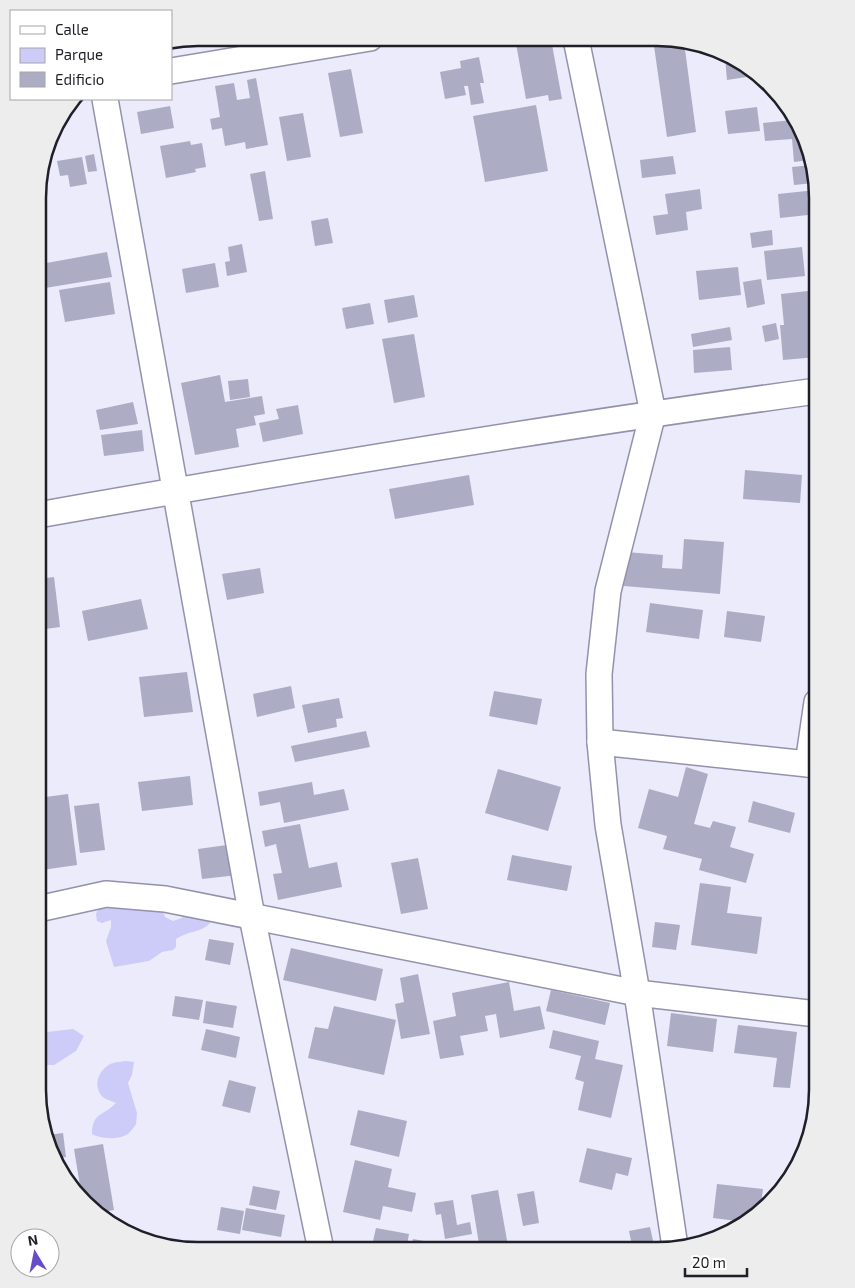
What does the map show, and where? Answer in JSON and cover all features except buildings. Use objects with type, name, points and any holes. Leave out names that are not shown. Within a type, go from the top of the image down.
[{"type":"street","points":[[172,71],[322,46]]},
{"type":"street","points":[[577,46],[653,413],[608,592],[599,674],[600,742],[608,825],[637,994],[674,1240]]},
{"type":"street","points":[[105,100],[252,917],[319,1242]]},
{"type":"street","points":[[46,513],[653,413],[809,392]]},
{"type":"street","points":[[600,742],[808,765]]},
{"type":"street","points":[[46,907],[106,894],[165,899],[637,994],[808,1013]]},
{"type":"green space","points":[[101,903],[163,911],[165,917],[173,921],[182,918],[187,911],[202,909],[210,923],[203,928],[176,939],[176,947],[173,950],[162,952],[149,961],[114,967],[106,941],[111,927],[111,920],[102,923],[97,921],[96,914]]},
{"type":"green space","points":[[73,1029],[84,1036],[76,1051],[54,1065],[46,1065],[47,1032]]},
{"type":"green space","points":[[126,1061],[134,1062],[132,1075],[128,1083],[137,1113],[136,1124],[124,1136],[110,1138],[96,1136],[92,1134],[92,1127],[96,1118],[116,1103],[105,1099],[101,1094],[98,1078],[108,1065]]}]
